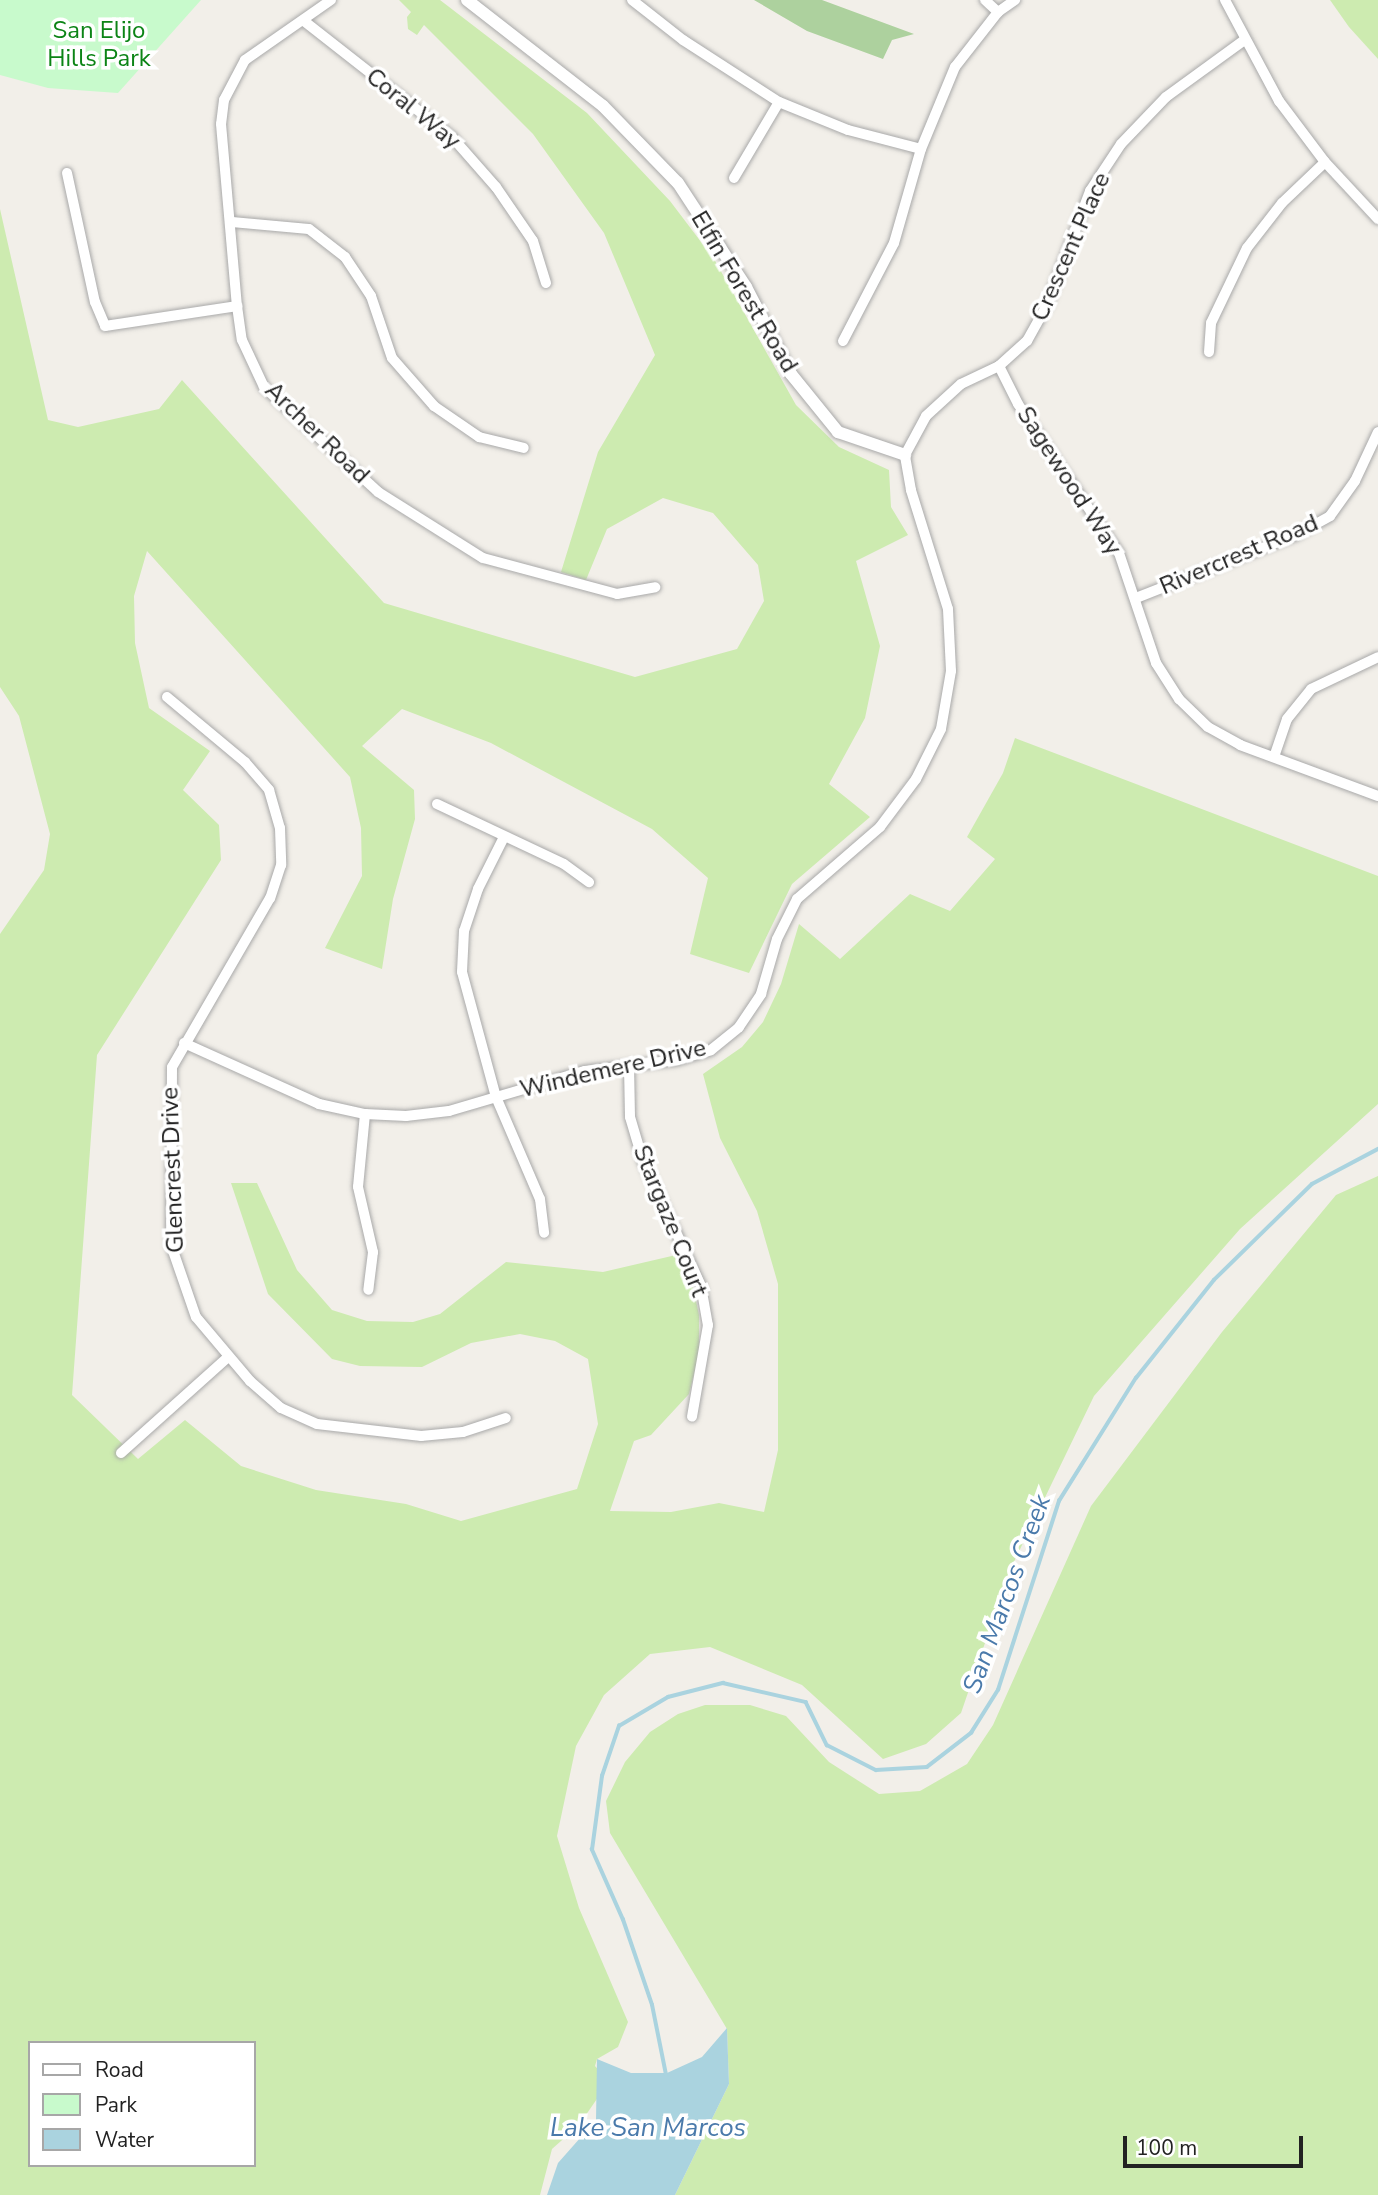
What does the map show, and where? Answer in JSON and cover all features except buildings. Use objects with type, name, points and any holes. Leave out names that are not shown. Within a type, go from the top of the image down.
[{"type":"street","name":"Archer Road","points":[[331,0],[304,21],[260,46],[231,79],[221,124],[242,340],[264,387],[398,505],[483,558],[617,594],[655,587]]},
{"type":"street","name":"Elfin Forest Road","points":[[467,0],[603,106],[678,184],[746,286],[791,374],[838,432],[905,455]]},
{"type":"street","points":[[632,0],[683,40],[779,102],[848,130],[920,149]]},
{"type":"street","points":[[985,0],[998,12]]},
{"type":"street","points":[[842,341],[894,243],[920,149],[955,67],[998,12],[1015,0]]},
{"type":"street","points":[[1225,0],[1244,41],[1279,101],[1325,162],[1378,219]]},
{"type":"street","name":"Coral Way","points":[[304,21],[452,137],[496,187],[533,241],[546,283]]},
{"type":"street","name":"Crescent Place","points":[[905,455],[926,416],[961,384],[999,366],[1027,341],[1047,305],[1090,191],[1121,144],[1166,97],[1244,41]]},
{"type":"street","points":[[734,177],[779,102]]},
{"type":"street","points":[[1209,352],[1211,323],[1247,248],[1282,203],[1325,162]]},
{"type":"street","points":[[67,173],[95,302],[106,326],[237,306]]},
{"type":"street","points":[[232,222],[309,229],[345,257],[371,296],[392,358],[434,406],[479,437],[524,448]]},
{"type":"street","name":"Sagewood Way","points":[[999,366],[1018,404],[1119,554],[1156,663],[1179,699],[1208,727],[1240,746],[1378,796]]},
{"type":"street","name":"Rivercrest Road","points":[[1136,598],[1296,535],[1329,516],[1355,481],[1378,432]]},
{"type":"street","name":"Windemere Drive","points":[[184,1043],[270,1085],[319,1104],[365,1114],[449,1111],[585,1071],[677,1060],[711,1050],[739,1027],[761,994],[777,939],[797,899],[880,827],[916,779],[941,729],[951,671],[948,609],[911,490],[905,455]]},
{"type":"street","points":[[1274,757],[1287,719],[1311,688],[1378,657]]},
{"type":"street","name":"Glencrest Drive","points":[[167,697],[253,772],[269,790],[280,828],[281,866],[270,898],[172,1067],[169,1087],[171,1245],[196,1317],[227,1358],[281,1408],[317,1424],[421,1436],[463,1432],[506,1418]]},
{"type":"street","points":[[437,804],[503,839],[564,864],[589,882]]},
{"type":"street","points":[[503,839],[478,888],[464,931],[463,972],[496,1097],[540,1199],[544,1233]]},
{"type":"street","name":"Stargaze Court","points":[[629,1065],[630,1117],[643,1161],[701,1286],[708,1325],[692,1417]]},
{"type":"street","points":[[365,1114],[358,1186],[373,1252],[368,1290]]},
{"type":"street","points":[[121,1453],[227,1358]]},
{"type":"green space","name":"San Elijo Hills Park","points":[[0,0],[201,0],[118,93],[48,88],[0,75]]},
{"type":"green space","points":[[399,0],[440,0],[587,113],[670,201],[714,259],[796,405],[839,447],[889,470],[891,507],[908,535],[856,561],[880,646],[865,718],[829,784],[870,817],[792,884],[749,973],[690,954],[708,878],[652,829],[491,743],[402,709],[362,746],[414,790],[415,819],[393,899],[382,969],[325,948],[362,876],[361,828],[350,777],[147,551],[134,596],[135,643],[149,708],[210,751],[183,790],[219,825],[221,860],[97,1055],[72,1395],[138,1459],[185,1420],[241,1466],[316,1490],[406,1504],[461,1521],[577,1489],[598,1424],[588,1359],[555,1341],[520,1334],[471,1343],[422,1367],[360,1366],[332,1359],[268,1294],[231,1183],[257,1183],[297,1270],[332,1310],[367,1321],[413,1322],[440,1314],[506,1262],[603,1272],[676,1255],[692,1282],[699,1315],[699,1354],[689,1394],[651,1435],[634,1441],[610,1511],[671,1512],[719,1503],[764,1512],[778,1450],[778,1284],[757,1211],[720,1138],[703,1074],[742,1047],[763,1022],[781,984],[799,924],[840,959],[910,894],[950,911],[995,859],[967,837],[1003,773],[1015,738],[1378,876],[1378,1104],[1240,1229],[1094,1396],[1010,1570],[961,1713],[926,1744],[883,1759],[802,1685],[710,1647],[650,1654],[604,1695],[576,1746],[557,1836],[579,1908],[628,2022],[618,2047],[597,2059],[595,2066],[604,2076],[601,2093],[579,2125],[552,2149],[540,2195],[0,2195],[0,934],[44,870],[50,834],[19,716],[0,687],[0,209],[48,420],[78,427],[159,409],[182,380],[384,603],[635,677],[737,649],[764,601],[758,565],[713,513],[663,498],[607,529],[586,580],[561,572],[598,452],[655,355],[604,233],[533,134],[424,25],[417,35],[408,29],[407,17],[411,12]]},
{"type":"green space","points":[[754,0],[822,0],[914,34],[892,40],[883,59],[807,31]]},
{"type":"green space","points":[[1330,0],[1378,0],[1378,59],[1349,27]]},
{"type":"green space","points":[[1378,1176],[1378,2195],[675,2195],[729,2084],[727,2029],[610,1833],[606,1801],[625,1762],[650,1732],[678,1714],[705,1705],[750,1705],[786,1716],[829,1762],[879,1794],[920,1791],[967,1764],[993,1725],[1091,1506],[1222,1332],[1336,1195]]},
{"type":"water","name":"Lake San Marcos","points":[[727,2028],[729,2084],[675,2195],[547,2195],[558,2163],[596,2120],[597,2059],[631,2073],[667,2073],[702,2057]]},
{"type":"waterway","name":"San Marcos Creek","points":[[666,2075],[652,2005],[623,1920],[592,1850],[602,1776],[619,1726],[668,1697],[723,1683],[806,1702],[827,1745],[876,1770],[927,1767],[971,1733],[998,1690],[1059,1501],[1136,1378],[1214,1280],[1312,1184],[1378,1149]]}]
